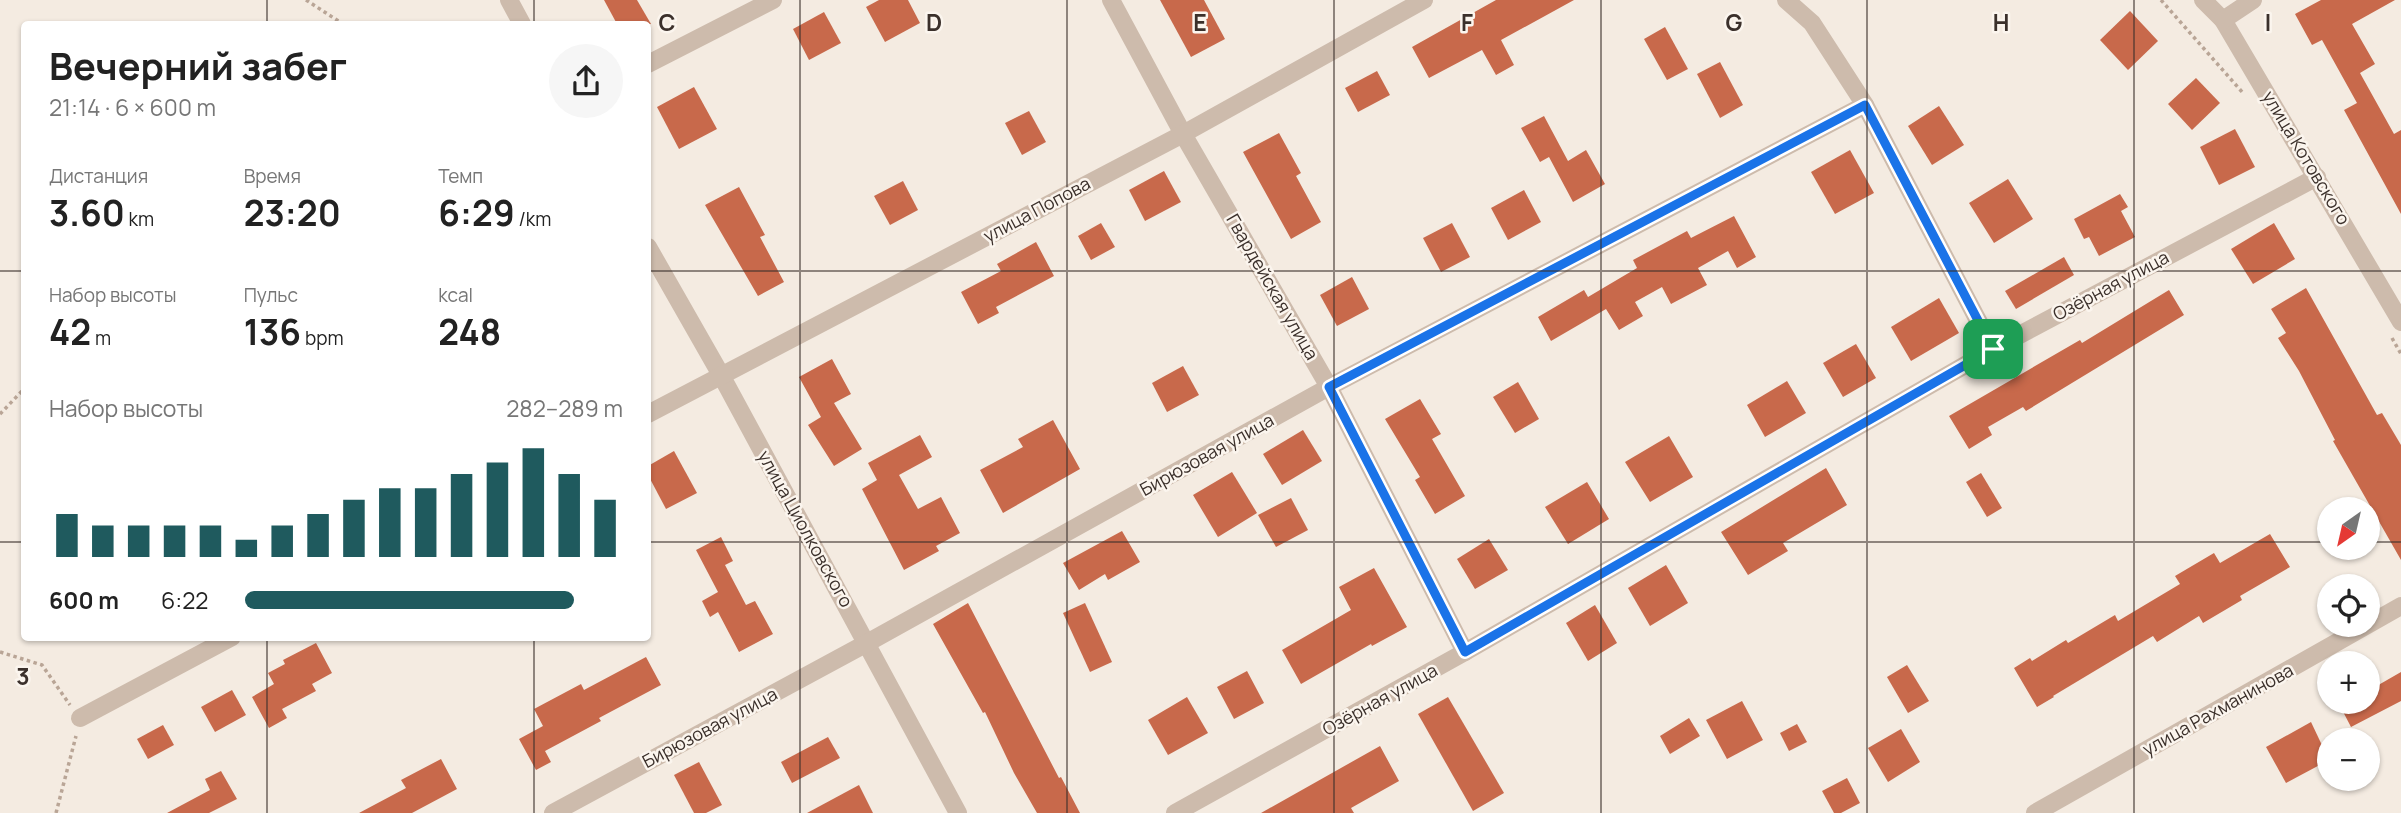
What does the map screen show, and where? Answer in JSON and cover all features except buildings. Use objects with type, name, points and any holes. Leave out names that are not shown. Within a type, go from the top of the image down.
[{"type":"street","points":[[509,0],[520,21]]},
{"type":"street","points":[[651,62],[773,0]]},
{"type":"street","name":"Гвардейская улица","points":[[1111,0],[1183,134],[1329,387],[1465,652]]},
{"type":"street","name":"улица Попова","points":[[651,412],[1183,134],[1424,0]]},
{"type":"street","points":[[1786,0],[1812,23],[1865,105],[1993,349]]},
{"type":"street","name":"улица Котовского","points":[[2203,0],[2223,20],[2401,322]]},
{"type":"street","points":[[2223,20],[2253,0]]},
{"type":"street","name":"Бирюзовая улица","points":[[553,813],[1329,387],[1865,105]]},
{"type":"street","name":"Озёрная улица","points":[[1175,813],[1465,652],[1993,349],[2317,177]]},
{"type":"street","name":"улица Циолковского","points":[[651,252],[721,375],[958,813]]},
{"type":"street","name":"улица Рахманинова","points":[[2035,813],[2401,606]]},
{"type":"street","points":[[80,718],[224,641]]},
{"type":"path","points":[[306,0],[338,21]]},
{"type":"path","points":[[0,414],[21,392]]},
{"type":"path","points":[[0,652],[41,665],[80,718],[56,813]]},
{"type":"route","points":[[1865,105],[1993,349],[1465,652],[1329,387],[1865,105]]}]
